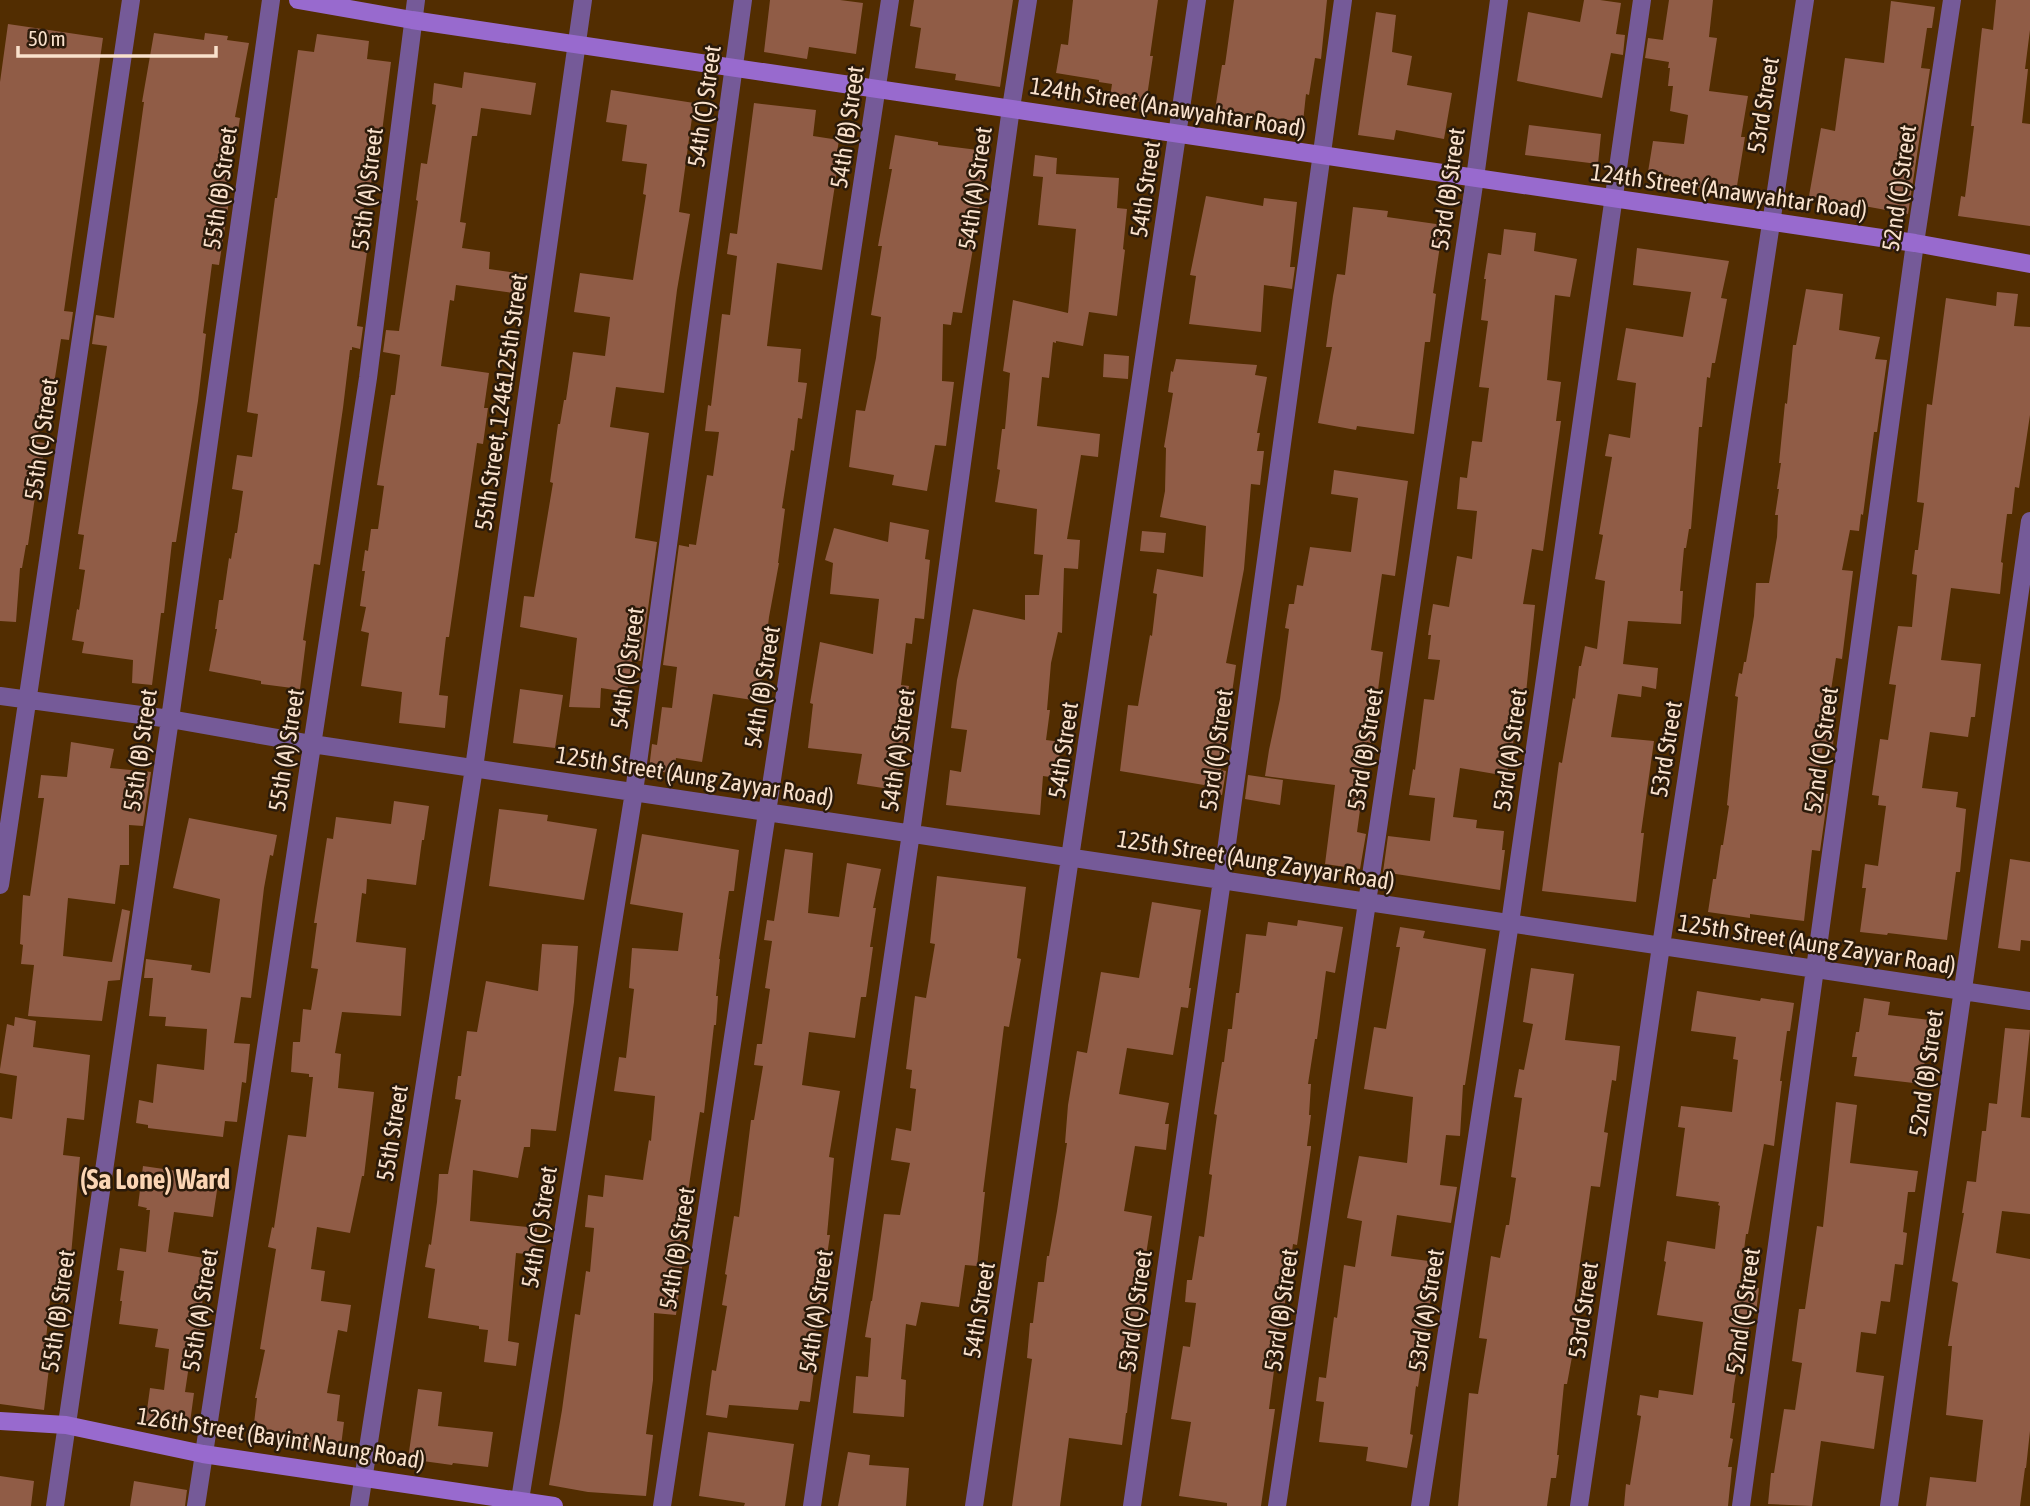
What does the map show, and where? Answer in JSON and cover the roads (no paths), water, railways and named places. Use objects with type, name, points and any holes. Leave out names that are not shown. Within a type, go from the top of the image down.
[{"type":"street","name":"55th (C) Street","points":[[0,885],[131,0]]},
{"type":"street","name":"55th (B) Street","points":[[55,1506],[170,719],[271,0]]},
{"type":"street","name":"124th Street (Anawyahtar Road)","points":[[298,0],[412,20],[1915,243],[2030,264]]},
{"type":"street","name":"55th (A) Street","points":[[196,1506],[368,378],[416,0]]},
{"type":"street","points":[[576,44],[583,0]]},
{"type":"street","name":"54th (C) Street","points":[[520,1504],[634,792],[743,0]]},
{"type":"street","name":"54th (B) Street","points":[[662,1506],[890,0]]},
{"type":"street","name":"54th (A) Street","points":[[812,1506],[911,833],[1028,0]]},
{"type":"street","name":"54th Street","points":[[974,1506],[1197,0]]},
{"type":"street","name":"53rd (C) Street","points":[[1132,1506],[1223,880],[1343,0]]},
{"type":"street","name":"53rd (B) Street","points":[[1278,1506],[1499,0]]},
{"type":"street","name":"53rd (A) Street","points":[[1420,1506],[1510,923],[1642,0]]},
{"type":"street","name":"53rd Street","points":[[1579,1506],[1805,0]]},
{"type":"street","name":"52nd (C) Street","points":[[1741,1506],[1915,243],[1952,0]]},
{"type":"street","name":"55th Street, 124&125th Street","points":[[474,768],[576,44]]},
{"type":"street","name":"52nd (B) Street","points":[[1889,1506],[2030,521]]},
{"type":"street","name":"125th Street (Aung Zayyar Road)","points":[[0,696],[170,719],[312,744],[2030,1001]]},
{"type":"street","name":"55th Street","points":[[359,1506],[474,768]]},
{"type":"street","name":"126th Street (Bayint Naung Road)","points":[[0,1421],[66,1425],[203,1454],[520,1504],[554,1506]]},
{"type":"district","name":"(Sa Lone) Ward","points":[[155,1179]]}]
